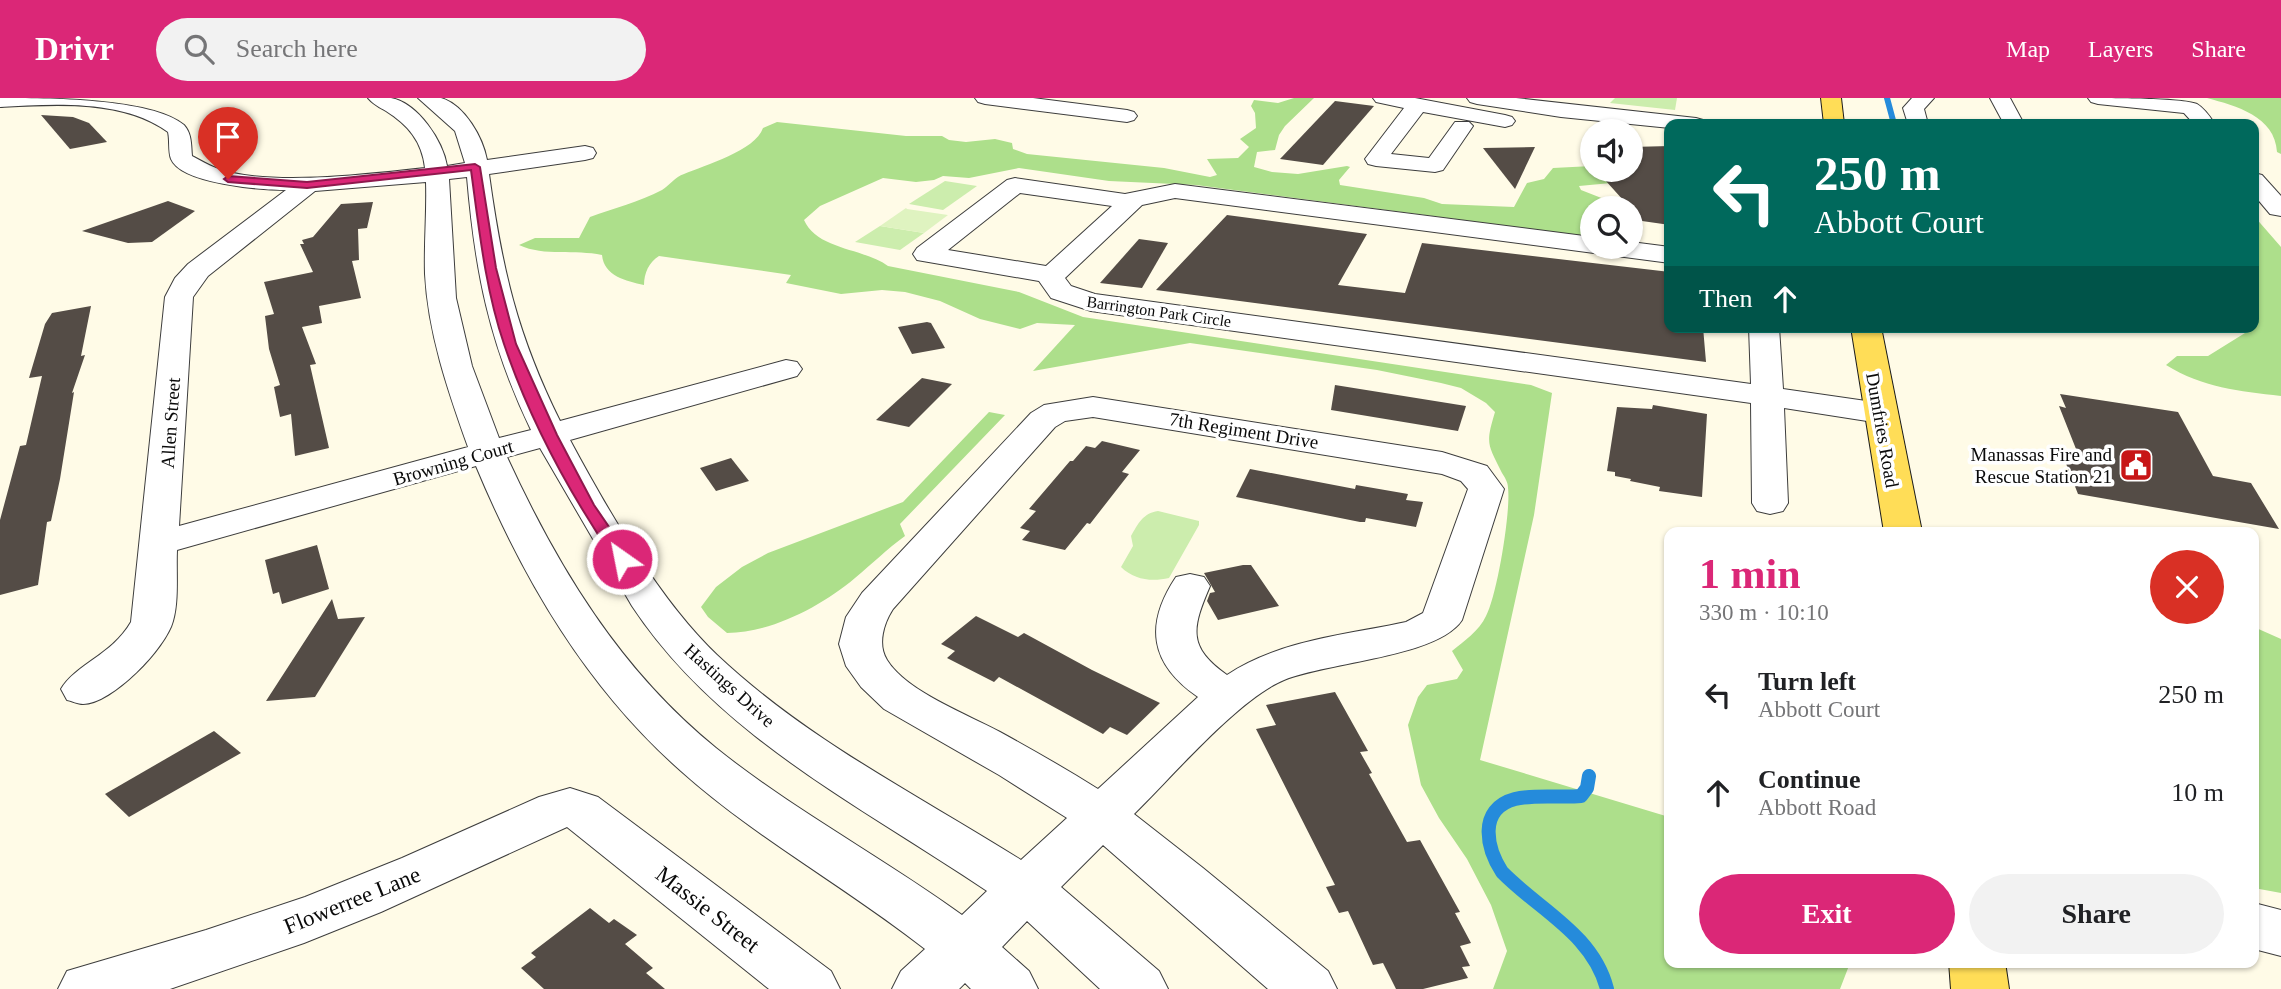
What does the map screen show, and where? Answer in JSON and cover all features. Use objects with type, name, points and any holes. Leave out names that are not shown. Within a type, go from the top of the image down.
[{"type":"main road","points":[[1831,98],[1833,119]]},
{"type":"main road","name":"Dumfries Road","points":[[1867,333],[1902,527]]},
{"type":"main road","points":[[1978,968],[1980,989]]},
{"type":"street","name":"Hastings Drive","points":[[378,98],[398,110],[421,131],[432,147],[456,170],[481,222],[495,291],[510,344],[550,435],[587,505],[664,621],[706,669],[816,758],[941,833],[1026,890],[1139,989]]},
{"type":"street","name":"Hastings Drive","points":[[428,98],[457,120],[468,134],[474,152],[456,170],[439,276],[448,332],[462,382],[488,452],[521,527],[557,596],[601,661],[696,758],[743,794],[892,893],[963,948],[1009,989]]},
{"type":"street","points":[[985,98],[1127,116]]},
{"type":"street","points":[[1383,98],[1496,120],[1580,130]]},
{"type":"street","points":[[1478,98],[1664,121]]},
{"type":"street","points":[[1575,112],[1591,98]]},
{"type":"street","points":[[1916,119],[1913,108],[1924,98]]},
{"type":"street","points":[[1982,98],[1987,103],[2006,109]]},
{"type":"street","points":[[2098,98],[2190,107],[2201,119]]},
{"type":"street","points":[[0,101],[71,99],[135,106],[166,118],[181,139],[182,159],[198,172],[253,183],[307,185],[586,153]]},
{"type":"street","points":[[1496,120],[1515,101]]},
{"type":"street","points":[[1418,105],[1401,123],[1376,159],[1436,165],[1462,126]]},
{"type":"street","points":[[1643,139],[1664,141]]},
{"type":"street","name":"Allen Street","points":[[83,689],[110,673],[141,644],[152,622],[161,543],[179,297],[185,284],[198,270],[307,185]]},
{"type":"street","points":[[1131,202],[1015,185],[926,254],[1052,275],[1131,202],[1162,192],[1188,192],[1580,243]]},
{"type":"street","points":[[1643,252],[1664,255]]},
{"type":"street","name":"Barrington Park Circle","points":[[1052,275],[1054,285],[1062,292],[1091,302],[1880,413]]},
{"type":"street","points":[[1764,333],[1770,503]]},
{"type":"street","name":"Browning Court","points":[[161,543],[786,369]]},
{"type":"street","name":"7th Regiment Drive","points":[[921,989],[1228,695],[1264,671],[1290,661],[1419,633],[1441,620],[1486,489],[1483,480],[1473,473],[1442,463],[1121,410],[1073,408],[1056,412],[1043,420],[876,602],[863,621],[860,640],[865,661],[879,681],[900,698],[1055,786],[1099,818]]},
{"type":"street","points":[[1190,586],[1176,617],[1175,643],[1188,669],[1228,695]]},
{"type":"street","name":"Flowerree Lane","points":[[87,989],[176,965],[328,911],[557,810],[570,807],[580,810],[605,829]]},
{"type":"street","points":[[1099,818],[1150,854],[1308,989]]},
{"type":"street","name":"Massie Street","points":[[605,829],[811,989]]},
{"type":"street","points":[[2259,927],[2281,933]]},
{"type":"green space","points":[[1294,98],[1314,98],[1285,126],[1275,150],[1257,152],[1254,167],[1272,172],[1298,174],[1347,166],[1350,167],[1339,180],[1340,185],[1424,198],[1442,204],[1514,207],[1527,183],[1544,179],[1553,168],[1580,167],[1580,182],[1622,182],[1579,186],[1581,190],[1596,196],[1580,196],[1580,235],[1196,185],[1109,181],[1019,168],[969,178],[943,176],[916,182],[883,178],[820,206],[804,220],[810,230],[819,237],[888,266],[1019,292],[1083,317],[1531,385],[1552,393],[1534,515],[1480,760],[1664,815],[1664,968],[1848,968],[1840,989],[1493,989],[1507,951],[1491,905],[1467,859],[1439,818],[1421,785],[1408,725],[1418,697],[1427,685],[1457,679],[1463,670],[1452,651],[1475,631],[1486,616],[1502,553],[1508,488],[1490,444],[1495,412],[1486,403],[1461,388],[1377,370],[1190,343],[1033,371],[1075,325],[1037,323],[1020,329],[980,319],[940,301],[905,292],[882,290],[841,294],[786,283],[791,275],[659,256],[648,268],[644,285],[611,273],[602,255],[539,251],[519,245],[535,238],[579,238],[590,217],[662,190],[681,175],[740,150],[750,144],[763,128],[777,122],[906,136],[942,136],[949,140],[966,142],[995,139],[1012,143],[1013,149],[1027,154],[1164,168],[1210,177],[1217,175],[1207,159],[1238,158],[1249,147],[1240,139],[1256,128],[1255,113],[1251,106],[1254,100],[1278,103]]},
{"type":"green space","points":[[1615,98],[1677,98],[1675,110],[1610,103]]},
{"type":"green space","points":[[2207,98],[2281,98],[2281,154],[2277,152],[2275,140],[2262,121],[2241,109]]},
{"type":"green space","points":[[1643,170],[1664,171],[1643,177]]},
{"type":"green space","points":[[945,181],[977,186],[943,210],[909,204]]},
{"type":"green space","points":[[906,208],[948,215],[924,233],[880,226]]},
{"type":"green space","points":[[2259,222],[2281,247],[2281,396],[2208,384],[2166,365],[2177,356],[2208,356],[2245,333],[2259,333]]},
{"type":"green space","points":[[880,226],[924,233],[900,250],[855,242]]},
{"type":"green space","points":[[989,412],[1005,415],[900,524],[905,536],[842,588],[795,616],[744,632],[727,633],[708,617],[701,607],[716,587],[742,567],[768,553],[903,502]]},
{"type":"green space","points":[[1158,511],[1199,521],[1199,525],[1169,578],[1144,579],[1121,567],[1133,546],[1131,536],[1139,523],[1148,514]]},
{"type":"green space","points":[[2259,629],[2281,639],[2281,893],[2259,889]]},
{"type":"building","points":[[1335,101],[1374,106],[1323,165],[1280,159]]},
{"type":"building","points":[[41,115],[73,117],[89,123],[107,142],[70,149]]},
{"type":"building","points":[[1664,146],[1664,224],[1643,221],[1643,196],[1619,196],[1607,182],[1643,182],[1643,147]]},
{"type":"building","points":[[1535,147],[1515,189],[1483,148]]},
{"type":"building","points":[[168,201],[195,211],[152,242],[128,243],[82,231]]},
{"type":"building","points":[[373,202],[367,228],[358,229],[359,260],[352,261],[361,298],[319,306],[322,323],[302,327],[316,364],[310,365],[329,448],[295,456],[291,414],[280,417],[274,387],[280,385],[269,349],[265,316],[274,314],[264,282],[313,272],[300,244],[304,244],[302,240],[313,237],[341,204]]},
{"type":"building","points":[[1227,215],[1367,234],[1338,285],[1405,293],[1422,243],[1664,271],[1664,333],[1704,333],[1706,362],[1156,290]]},
{"type":"building","points":[[1139,239],[1168,243],[1142,288],[1100,283]]},
{"type":"building","points":[[91,306],[81,356],[85,355],[72,393],[74,392],[60,479],[51,521],[47,522],[38,585],[0,595],[0,520],[20,446],[26,445],[42,376],[29,378],[45,324],[52,313]]},
{"type":"building","points":[[931,323],[945,348],[912,354],[898,327]]},
{"type":"building","points":[[922,378],[952,384],[909,427],[876,420]]},
{"type":"building","points":[[1335,385],[1466,406],[1458,431],[1331,410]]},
{"type":"building","name":"Manassas Fire and Rescue Station 21","points":[[2060,394],[2178,412],[2213,476],[2251,483],[2279,529],[2078,494],[2061,451],[2078,454],[2059,406],[2066,408]]},
{"type":"building","points":[[1653,405],[1707,414],[1702,497],[1659,491],[1660,487],[1630,481],[1631,479],[1615,476],[1615,472],[1607,471],[1617,407],[1652,409]]},
{"type":"building","points":[[1102,441],[1140,450],[1122,472],[1129,474],[1090,524],[1087,523],[1065,550],[1022,540],[1030,531],[1020,528],[1036,511],[1029,509],[1086,446],[1095,448]]},
{"type":"building","points":[[731,458],[749,481],[716,491],[700,468]]},
{"type":"building","points":[[1250,469],[1355,489],[1356,485],[1408,494],[1406,500],[1423,502],[1416,527],[1366,518],[1365,522],[1360,522],[1236,497]]},
{"type":"building","points":[[317,545],[329,589],[282,604],[279,592],[273,594],[265,560]]},
{"type":"building","points":[[1251,565],[1279,606],[1218,620],[1207,601],[1210,593],[1215,592],[1204,573]]},
{"type":"building","points":[[332,599],[338,619],[365,617],[315,697],[266,701]]},
{"type":"building","points":[[976,616],[1018,637],[1024,633],[1160,703],[1127,735],[1110,727],[1103,734],[999,677],[994,682],[947,658],[955,651],[941,644]]},
{"type":"building","points":[[1335,692],[1368,751],[1360,752],[1372,773],[1369,774],[1407,842],[1420,840],[1460,912],[1455,913],[1471,943],[1460,946],[1470,966],[1462,967],[1468,978],[1423,989],[1396,989],[1383,963],[1373,965],[1348,911],[1339,913],[1326,887],[1335,885],[1256,729],[1276,725],[1266,705]]},
{"type":"building","points":[[214,731],[241,753],[129,817],[105,794]]},
{"type":"building","points":[[590,908],[609,923],[614,919],[637,935],[625,944],[653,968],[646,973],[665,989],[544,989],[521,968],[536,957],[531,953]]},
{"type":"waterway","points":[[1887,98],[1893,119]]},
{"type":"waterway","points":[[1589,776],[1587,788],[1581,796],[1540,796],[1515,799],[1503,804],[1490,820],[1489,831],[1492,852],[1502,872],[1577,938],[1590,953],[1607,989]]},
{"type":"place","name":"Manassas Fire and Rescue Station 21","points":[[2136,465]]},
{"type":"route","points":[[228,179],[307,185],[359,182],[475,167],[481,222],[495,291],[510,344],[550,435],[587,505],[622,559]]}]
